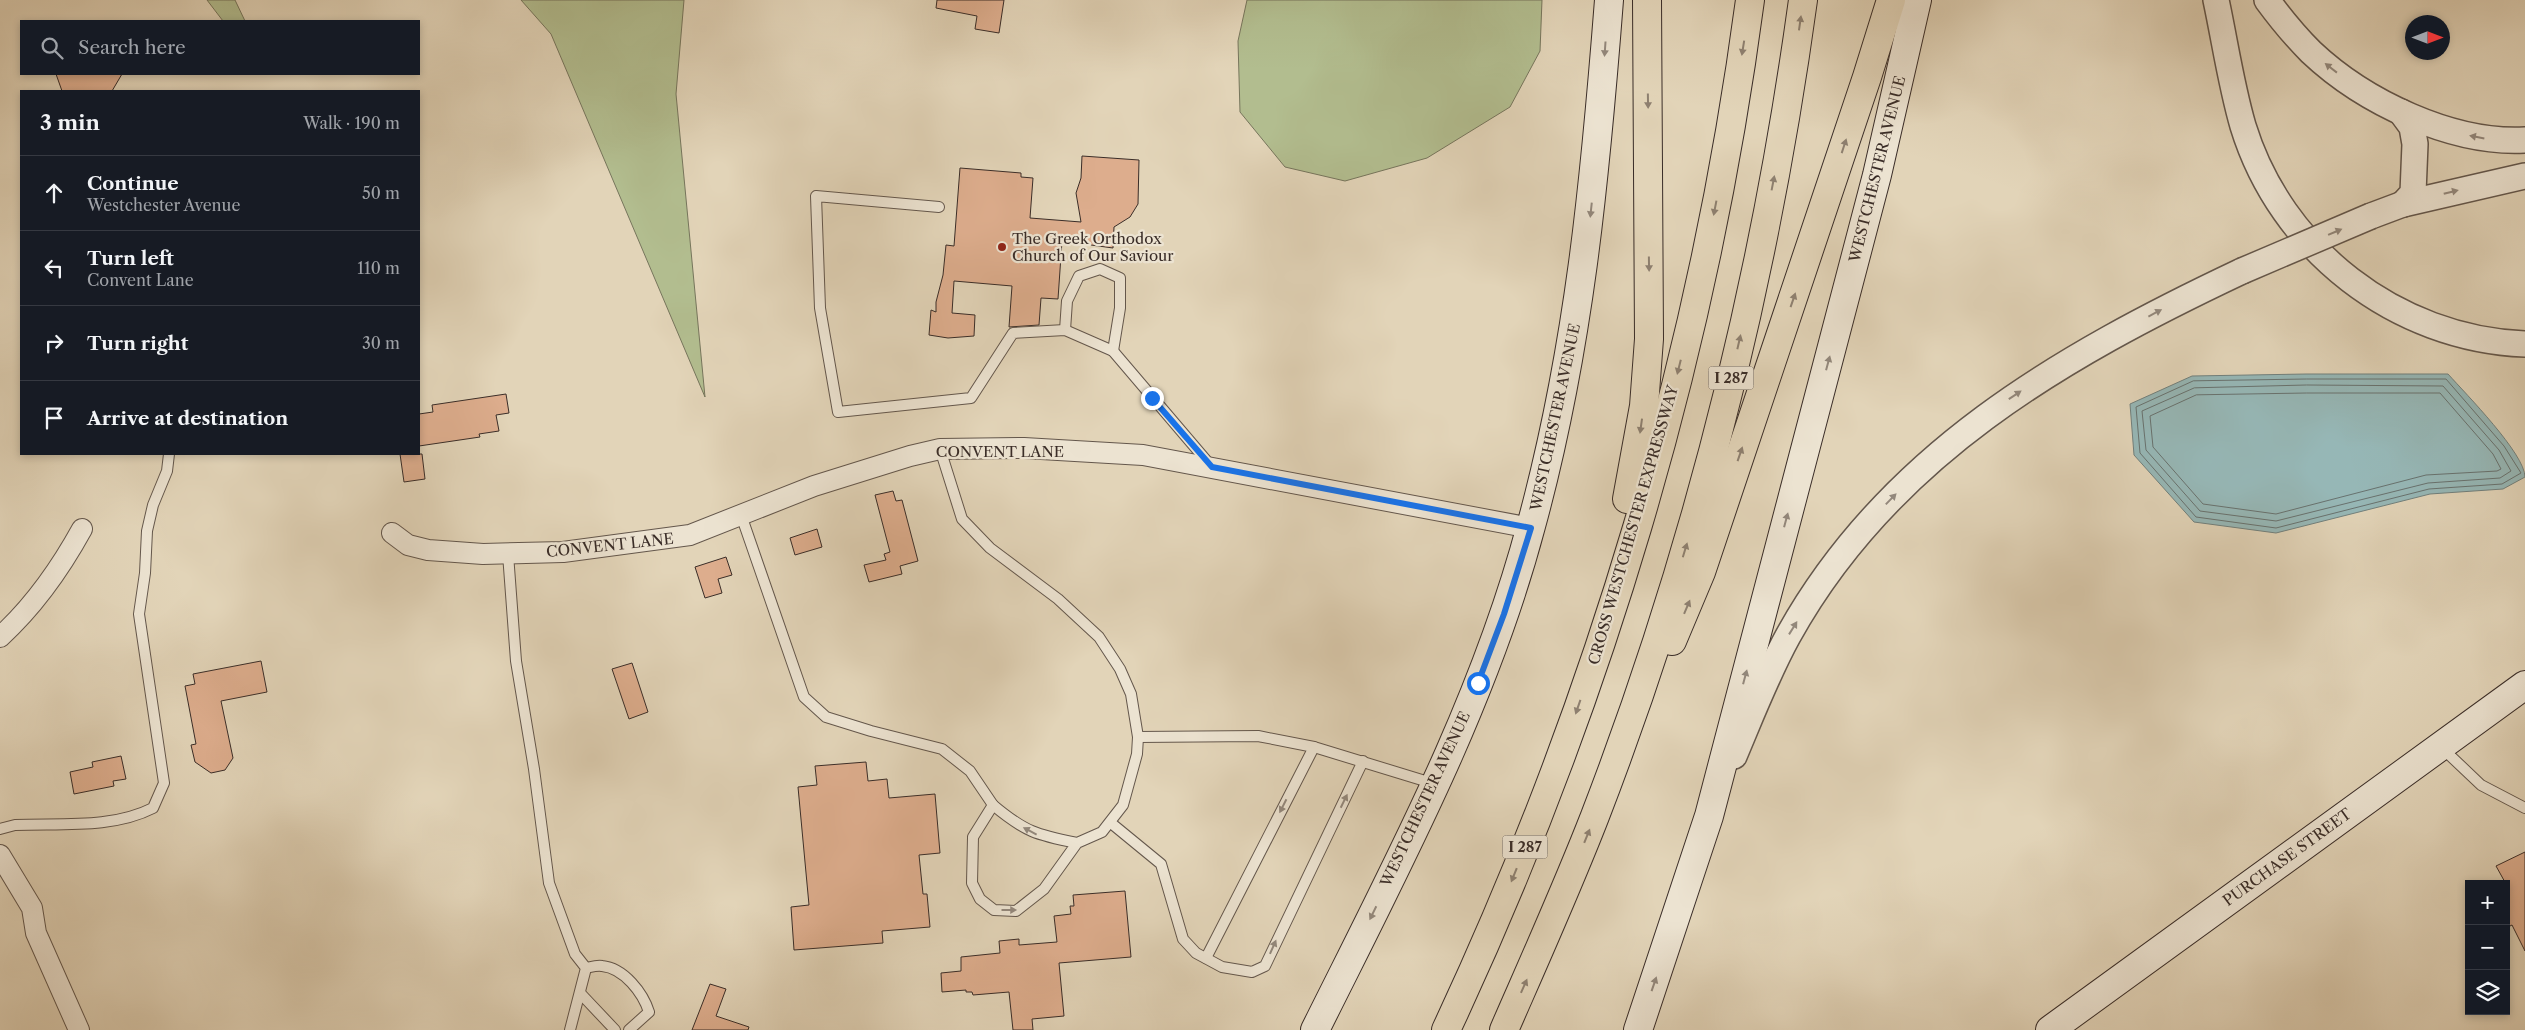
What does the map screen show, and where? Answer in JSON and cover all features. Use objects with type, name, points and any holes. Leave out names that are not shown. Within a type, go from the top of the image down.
[{"type":"highway","points":[[1594,661],[1639,439],[1648,371],[1650,297],[1647,0]]},
{"type":"highway","name":"CROSS WESTCHESTER EXPRESSWAY","points":[[1446,1030],[1516,871],[1594,661],[1648,484],[1694,307],[1725,155],[1750,0]]},
{"type":"highway","name":"I 287","points":[[1504,1030],[1565,889],[1620,746],[1666,610],[1726,400],[1766,222],[1786,113],[1803,0]]},
{"type":"highway","points":[[1620,746],[1670,645],[1701,572],[1891,0]]},
{"type":"main road","name":"WESTCHESTER AVENUE","points":[[1315,1030],[1435,784],[1478,683],[1504,614],[1531,528],[1563,393],[1580,295],[1593,191],[1609,0]]},
{"type":"main road","name":"WESTCHESTER AVENUE","points":[[1638,1030],[1709,816],[1877,175],[1918,0]]},
{"type":"main road","name":"PURCHASE STREET","points":[[2050,1030],[2525,685]]},
{"type":"street","points":[[2216,0],[2244,127],[2270,190],[2288,218],[2342,275],[2379,301],[2415,320],[2456,334],[2525,344]]},
{"type":"street","points":[[2267,0],[2312,53],[2370,95],[2401,112],[2468,135],[2493,140],[2525,140]]},
{"type":"street","points":[[2401,112],[2412,128],[2415,144],[2413,194],[2402,204]]},
{"type":"street","points":[[1709,816],[1771,669],[1789,634],[1840,557],[1866,524],[1895,494],[1945,447],[1979,420],[2056,368],[2168,306],[2242,271],[2402,204],[2525,176]]},
{"type":"street","name":"CONVENT LANE","points":[[392,533],[408,546],[428,550],[508,554],[563,552],[690,535],[814,486],[910,456],[940,449],[1024,448],[1143,455],[1531,528]]},
{"type":"street","points":[[0,637],[18,620],[61,567],[82,529]]},
{"type":"street","points":[[0,855],[32,908],[36,934],[79,1030]]},
{"type":"lane","points":[[939,207],[816,196],[820,308],[838,412],[971,398],[1014,333],[1065,330],[1113,351],[1212,467]]},
{"type":"lane","points":[[1065,330],[1067,301],[1079,276],[1100,269],[1120,278],[1120,308],[1113,351]]},
{"type":"lane","points":[[741,515],[804,697],[826,716],[871,731],[942,749],[970,771],[993,806],[1013,822],[1038,836],[1077,842],[1102,832],[1111,823],[1123,805],[1137,754],[1138,737],[1131,694],[1120,669],[1099,637],[1058,599],[990,548],[962,519],[940,449]]},
{"type":"lane","points":[[0,829],[15,825],[112,822],[153,808],[164,782],[139,614],[145,573],[147,531],[153,505],[167,471],[169,455]]},
{"type":"lane","points":[[508,554],[516,661],[534,770],[549,883],[575,954],[586,968],[581,994],[570,1030]]},
{"type":"lane","points":[[1138,737],[1258,736],[1314,747],[1435,784]]},
{"type":"lane","points":[[2440,746],[2481,785],[2525,808]]},
{"type":"lane","points":[[1206,958],[1314,747]]},
{"type":"lane","points":[[1111,823],[1160,864],[1184,939],[1196,953],[1222,967],[1252,972],[1265,966],[1363,761]]},
{"type":"lane","points":[[993,806],[973,837],[972,883],[980,899],[994,910],[1016,911],[1044,889],[1077,842]]},
{"type":"lane","points":[[586,968],[602,966],[620,971],[645,999],[649,1012],[629,1030]]},
{"type":"lane","points":[[581,994],[615,1030]]},
{"type":"green space","points":[[207,0],[235,0],[245,20],[222,20]]},
{"type":"green space","points":[[521,0],[684,0],[676,94],[705,397],[551,34]]},
{"type":"green space","points":[[1247,0],[1542,0],[1540,51],[1510,107],[1427,158],[1345,181],[1285,167],[1240,112],[1238,41]]},
{"type":"water","points":[[2448,374],[2480,409],[2516,454],[2525,477],[2503,489],[2430,494],[2276,533],[2194,522],[2134,455],[2130,404],[2192,376]]},
{"type":"building","points":[[937,0],[1004,0],[999,33],[975,29],[977,16],[936,8]]},
{"type":"building","points":[[56,75],[121,75],[113,90],[62,90]]},
{"type":"building","name":"The Greek Orthodox Church of Our Saviour","points":[[1082,156],[1139,160],[1138,204],[1130,217],[1114,227],[1113,248],[1062,241],[1058,299],[1041,298],[1039,325],[1009,327],[1012,286],[954,281],[952,313],[975,315],[974,336],[948,338],[929,335],[931,310],[936,312],[946,245],[954,246],[960,168],[1021,173],[1021,177],[1033,178],[1030,218],[1081,222],[1076,193],[1081,178]]},
{"type":"building","points":[[506,394],[509,413],[496,415],[499,431],[479,434],[480,437],[420,446],[420,414],[433,412],[432,405]]},
{"type":"building","points":[[422,454],[425,479],[404,482],[400,455]]},
{"type":"building","points":[[893,491],[896,501],[902,500],[918,561],[900,566],[902,574],[869,582],[864,565],[886,560],[884,554],[890,552],[875,495]]},
{"type":"building","points":[[817,529],[822,547],[795,555],[790,538]]},
{"type":"building","points":[[726,557],[732,575],[718,579],[722,593],[705,598],[695,567]]},
{"type":"building","points":[[261,661],[267,692],[221,701],[233,758],[225,770],[211,773],[195,762],[191,745],[196,744],[185,686],[195,684],[193,674]]},
{"type":"building","points":[[632,663],[648,712],[629,719],[612,669]]},
{"type":"building","points":[[121,756],[126,779],[113,781],[114,786],[74,794],[70,772],[93,767],[92,762]]},
{"type":"building","points":[[866,762],[868,781],[887,779],[889,798],[935,794],[940,853],[919,855],[923,894],[927,894],[930,927],[882,931],[883,943],[794,950],[791,907],[809,905],[798,787],[817,785],[815,766]]},
{"type":"building","points":[[2525,852],[2525,951],[2512,925],[2510,926],[2510,880],[2504,880],[2496,866]]},
{"type":"building","points":[[1125,891],[1131,957],[1059,963],[1064,1016],[1032,1019],[1033,1030],[1013,1030],[1009,992],[973,995],[972,992],[966,992],[966,990],[942,992],[941,973],[961,971],[961,957],[1000,953],[999,941],[1019,939],[1019,945],[1057,942],[1054,916],[1071,914],[1070,906],[1074,906],[1073,895]]},
{"type":"building","points":[[710,984],[726,989],[716,1016],[749,1027],[748,1030],[692,1030]]},
{"type":"place","name":"The Greek Orthodox Church of Our Saviour","points":[[1002,247]]},
{"type":"route","points":[[1152,398],[1212,467],[1531,528],[1504,614],[1478,683]]}]
